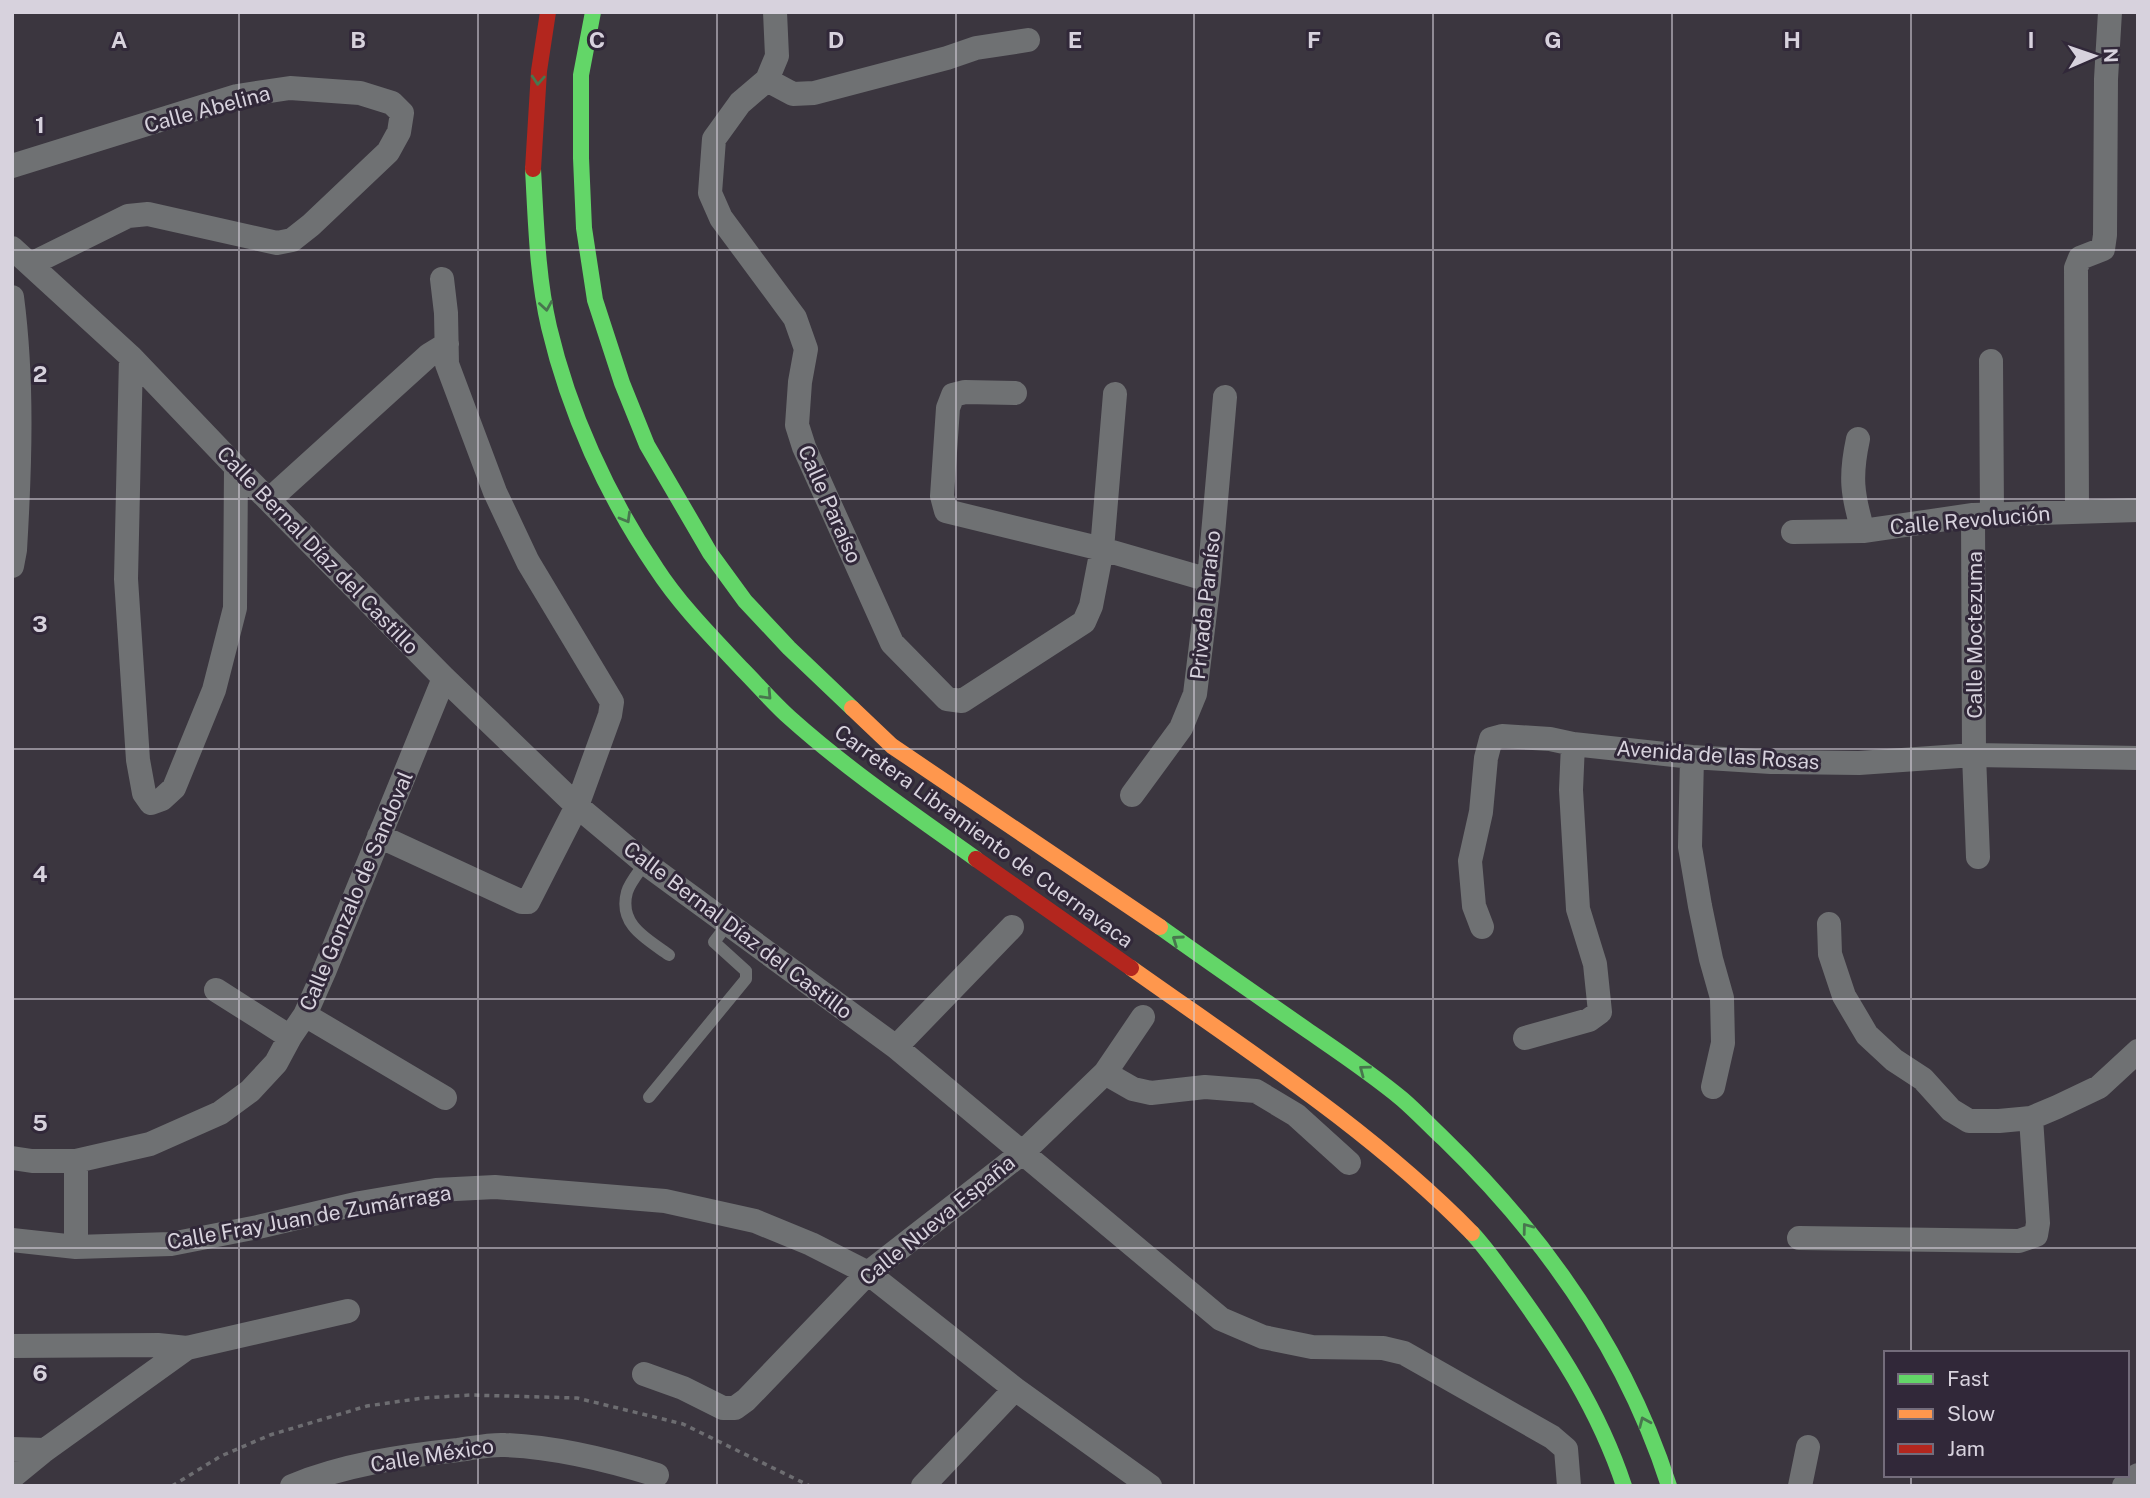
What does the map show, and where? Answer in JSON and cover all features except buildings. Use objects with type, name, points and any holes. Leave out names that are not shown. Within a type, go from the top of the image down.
[{"type":"highway","name":"Carretera Libramiento de Cuernavaca","points":[[548,12],[538,71],[533,160],[537,247],[549,326],[569,395],[596,460],[624,515],[657,570],[706,631],[788,717],[855,773],[1317,1100],[1374,1143],[1434,1197],[1479,1241],[1530,1310],[1593,1411],[1624,1486]]},
{"type":"highway","name":"Carretera Libramiento de Cuernavaca","points":[[593,12],[582,75],[581,158],[584,228],[595,300],[622,383],[647,445],[710,553],[745,601],[789,648],[892,746],[1088,877],[1402,1099],[1516,1214],[1571,1286],[1608,1346],[1633,1396],[1660,1458],[1668,1486]]},
{"type":"street","points":[[775,12],[777,55],[767,80],[793,94],[814,93],[976,48],[1028,40]]},
{"type":"street","points":[[2077,510],[2076,268],[2080,258],[2103,249],[2105,236],[2106,79],[2110,12]]},
{"type":"street","name":"Calle Paraíso","points":[[767,80],[740,103],[714,139],[710,192],[721,218],[795,318],[806,349],[797,425],[804,447],[892,643],[947,699],[962,701],[1084,622],[1091,606],[1102,549],[1115,394]]},
{"type":"street","name":"Calle Abelina","points":[[12,166],[237,96],[290,88],[360,93],[392,103],[402,114],[399,132],[388,152],[292,240],[277,243],[148,214],[128,216],[22,256]]},
{"type":"street","name":"Calle Bernal Díaz del Castillo","points":[[22,256],[131,357],[444,678],[577,806],[645,863],[896,1047],[1221,1319],[1263,1337],[1312,1347],[1383,1348],[1404,1353],[1552,1437],[1566,1449],[1569,1486]]},
{"type":"street","points":[[379,836],[522,902],[528,902],[577,806],[610,715],[612,702],[528,562],[495,492],[447,364],[442,279]]},
{"type":"street","points":[[12,297],[18,339],[20,456],[12,566]]},
{"type":"street","points":[[269,500],[429,355],[447,344]]},
{"type":"street","points":[[131,357],[126,579],[138,760],[144,793],[151,803],[162,799],[174,788],[214,690],[235,608],[236,467]]},
{"type":"street","name":"Calle Moctezuma","points":[[1978,857],[1974,755],[1982,515],[1991,361]]},
{"type":"street","points":[[1015,393],[965,392],[953,395],[948,408],[942,496],[946,511],[1102,549],[1209,580]]},
{"type":"street","name":"Privada Paraíso","points":[[1132,795],[1181,728],[1195,694],[1209,580],[1224,397]]},
{"type":"street","points":[[1858,439],[1852,466],[1854,499],[1863,531]]},
{"type":"street","name":"Calle Revolución","points":[[1793,532],[1863,531],[1982,515],[2138,510]]},
{"type":"street","name":"Calle Gonzalo de Sandoval","points":[[12,1158],[76,1161],[150,1144],[220,1113],[250,1091],[276,1063],[305,1015],[444,678]]},
{"type":"street","name":"Avenida de las Rosas","points":[[1482,927],[1474,906],[1470,861],[1481,812],[1486,758],[1491,740],[1502,736],[1550,739],[1692,757],[1771,762],[1859,764],[1974,755],[2138,758]]},
{"type":"street","points":[[1525,1038],[1589,1020],[1600,1012],[1595,964],[1578,909],[1571,790],[1573,744]]},
{"type":"street","points":[[1692,757],[1690,847],[1700,906],[1722,999],[1723,1043],[1713,1087]]},
{"type":"street","points":[[1829,924],[1830,954],[1840,986],[1867,1035],[1894,1060],[1923,1079],[1951,1110],[1969,1121],[2031,1118],[2099,1087],[2138,1051]]},
{"type":"street","points":[[896,1047],[1012,927]]},
{"type":"street","points":[[216,990],[290,1037]]},
{"type":"street","points":[[305,1015],[445,1098]]},
{"type":"street","name":"Calle Nueva España","points":[[644,1374],[683,1388],[723,1408],[735,1408],[746,1400],[868,1273],[1022,1153],[1105,1073],[1143,1017]]},
{"type":"street","points":[[1105,1073],[1133,1089],[1151,1093],[1205,1087],[1256,1091],[1296,1115],[1349,1163]]},
{"type":"street","points":[[1800,1237],[2019,1241],[2036,1235],[2038,1223],[2031,1118]]},
{"type":"street","points":[[76,1161],[76,1247]]},
{"type":"street","name":"Calle Fray Juan de Zumárraga","points":[[12,1240],[76,1247],[172,1244],[360,1203],[436,1190],[495,1187],[665,1201],[755,1222],[811,1244],[868,1273],[1015,1389],[1150,1486]]},
{"type":"street","points":[[12,1346],[187,1348],[348,1311]]},
{"type":"street","points":[[12,1477],[44,1450],[187,1348]]},
{"type":"street","points":[[923,1486],[1015,1389]]},
{"type":"street","name":"Calle México","points":[[292,1486],[320,1474],[390,1460],[504,1444],[558,1451],[627,1465],[657,1475]]},
{"type":"street","points":[[1800,1486],[1808,1447]]},
{"type":"street","points":[[12,1449],[44,1450]]},
{"type":"street","points":[[2124,1486],[2138,1475]]},
{"type":"lane","points":[[645,863],[628,891],[628,920],[635,930],[669,955]]},
{"type":"lane","points":[[649,1097],[746,979],[746,971],[714,942],[727,925]]},
{"type":"path","points":[[800,1479],[810,1486]]},
{"type":"traffic: fast","points":[[593,12],[581,75],[584,228],[595,300],[622,383],[647,445],[710,553],[745,601],[789,648],[852,708]]},
{"type":"traffic: fast","points":[[533,169],[542,288],[557,359],[592,452],[638,540],[665,582],[686,608],[784,712],[858,774],[976,859]]},
{"type":"traffic: fast","points":[[1160,927],[1391,1090],[1481,1176],[1548,1256],[1605,1343],[1630,1389],[1669,1486]]},
{"type":"traffic: fast","points":[[1472,1233],[1526,1304],[1575,1378],[1602,1431],[1624,1486]]},
{"type":"traffic: slow","points":[[852,708],[892,746],[1160,927]]},
{"type":"traffic: slow","points":[[1131,968],[1351,1126],[1433,1195],[1472,1233]]},
{"type":"traffic: jam","points":[[533,169],[539,71],[548,12]]},
{"type":"traffic: jam","points":[[976,859],[1131,968]]}]
